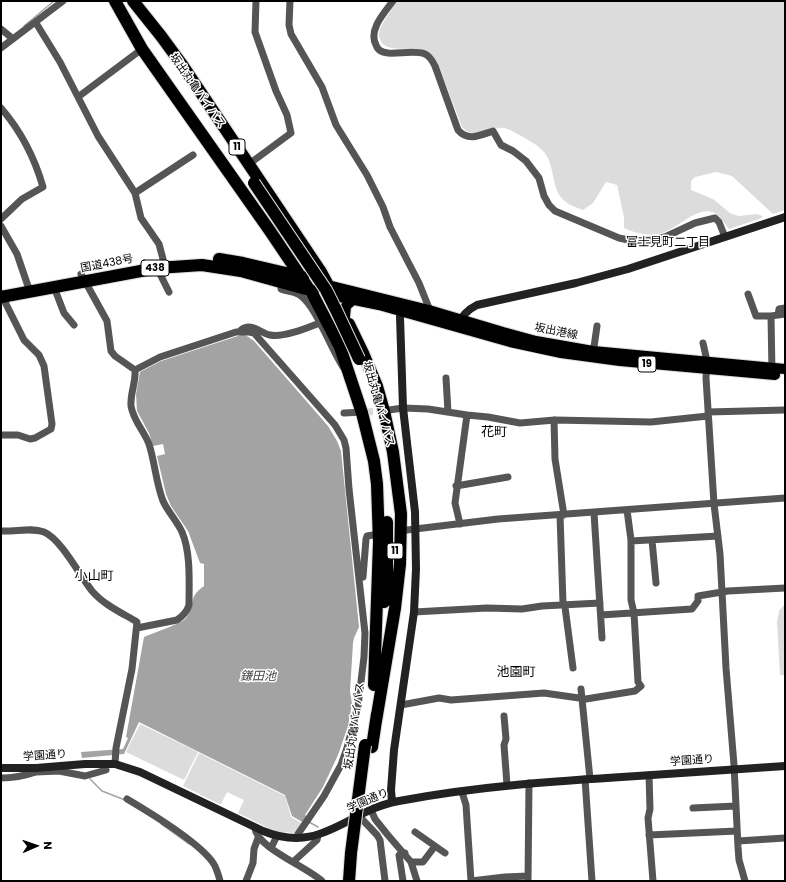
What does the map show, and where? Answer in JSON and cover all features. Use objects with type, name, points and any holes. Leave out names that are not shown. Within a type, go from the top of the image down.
[{"type":"highway","name":"11","points":[[115,1],[142,49],[309,290]]},
{"type":"highway","name":"坂出丸亀バイパス","points":[[119,1],[251,185]]},
{"type":"highway","name":"坂出丸亀バイパス","points":[[128,1],[251,185],[313,282],[356,360],[379,417],[391,477],[394,509],[394,579],[388,636],[376,721],[368,746],[351,852],[349,881]]},
{"type":"highway","name":"11","points":[[133,1],[162,36],[321,272],[335,296]]},
{"type":"highway","name":"国道438号","points":[[1,295],[30,288],[160,264],[180,258],[214,258],[230,260],[279,275],[309,290],[335,296]]},
{"type":"highway","points":[[279,275],[289,260]]},
{"type":"highway","name":"国道438号","points":[[279,275],[301,277],[328,285]]},
{"type":"highway","name":"国道438号","points":[[30,288],[54,287],[84,278]]},
{"type":"highway","points":[[309,290],[323,321],[340,348],[364,412],[374,461],[379,502],[374,685]]},
{"type":"highway","points":[[335,296],[364,354],[374,379],[383,411]]},
{"type":"highway","name":"坂出丸亀バイパス","points":[[356,360],[362,389],[378,448],[387,508],[387,572],[368,746],[357,881]]},
{"type":"highway","name":"11","points":[[376,721],[395,608],[400,564],[401,514],[398,484],[383,411]]},
{"type":"main road","name":"坂出港線","points":[[328,285],[401,308],[433,321],[460,323]]},
{"type":"main road","name":"坂出港線","points":[[335,296],[379,305],[430,310],[460,323],[534,348],[772,371],[785,369]]},
{"type":"main road","points":[[346,317],[346,306],[353,300]]},
{"type":"main road","name":"坂出港線","points":[[772,371],[785,376]]},
{"type":"street","points":[[1,48],[64,1]]},
{"type":"street","points":[[249,164],[291,133],[287,115],[276,91],[255,32],[256,1]]},
{"type":"street","points":[[290,1],[289,25],[291,34],[322,87],[336,125],[367,175],[383,207],[390,227],[419,283],[433,321]]},
{"type":"street","points":[[393,1],[375,28],[373,36],[377,48],[381,52],[387,53],[420,53],[427,55],[435,66],[458,130],[462,134],[472,137],[493,131],[501,145],[513,151],[526,161],[539,178],[544,196],[549,205],[555,211],[612,235],[633,241],[653,240],[667,236],[695,223],[715,218],[719,222],[725,238]]},
{"type":"street","points":[[36,23],[60,62],[98,136],[134,193],[141,218],[159,244],[160,264],[168,292]]},
{"type":"street","points":[[1,28],[13,39]]},
{"type":"street","points":[[78,97],[142,49]]},
{"type":"street","points":[[1,108],[12,121],[31,156],[38,170],[43,187],[22,199],[1,219]]},
{"type":"street","points":[[134,193],[193,155]]},
{"type":"street","points":[[460,323],[470,309],[477,306],[576,283],[628,269],[785,217]]},
{"type":"street","points":[[1,226],[17,254],[30,288]]},
{"type":"street","points":[[279,275],[281,288],[298,294],[305,299],[323,321],[334,354],[346,372]]},
{"type":"street","points":[[84,278],[107,321],[111,351],[115,356],[134,370],[135,374],[131,406],[134,416],[151,451],[163,501],[183,536],[188,562],[189,604],[188,609],[183,616],[178,620],[137,628]]},
{"type":"street","points":[[54,287],[64,313],[74,325]]},
{"type":"street","points":[[748,294],[756,316],[778,315]]},
{"type":"street","points":[[1,295],[24,340],[39,355],[44,366],[52,424],[51,429],[35,438],[30,439],[18,435],[1,435]]},
{"type":"street","points":[[392,802],[391,790],[394,750],[414,612],[412,530],[414,501],[404,408],[401,308]]},
{"type":"street","points":[[772,371],[779,309],[785,308]]},
{"type":"street","points":[[240,332],[243,328],[252,327],[270,335],[277,336],[323,321]]},
{"type":"street","points":[[593,354],[597,326]]},
{"type":"street","points":[[134,370],[160,357],[240,332],[254,333],[335,425],[344,440],[365,633],[364,657],[358,706],[341,765],[324,796],[298,834],[297,838]]},
{"type":"street","points":[[703,343],[707,365],[708,414],[722,592],[739,860],[745,881]]},
{"type":"street","points":[[446,378],[448,412]]},
{"type":"street","points":[[383,411],[404,408],[428,409],[520,423],[554,420],[651,422],[708,414],[785,410]]},
{"type":"street","points":[[344,413],[364,412]]},
{"type":"street","points":[[460,524],[455,504],[456,486],[467,415]]},
{"type":"street","points":[[554,420],[555,459],[562,515],[563,603],[573,668]]},
{"type":"street","points":[[456,486],[508,477]]},
{"type":"street","points":[[412,530],[504,519],[785,498]]},
{"type":"street","points":[[400,705],[439,698],[451,700],[544,693],[582,698],[627,693],[635,691],[641,686],[638,682],[634,613],[631,600],[631,541],[627,510]]},
{"type":"street","points":[[594,513],[602,638]]},
{"type":"street","points":[[1,531],[14,532],[37,530],[49,535],[65,553],[92,591],[108,605],[137,622],[128,693],[116,751],[115,764]]},
{"type":"street","points":[[359,580],[362,579],[366,539],[367,536],[373,534]]},
{"type":"street","points":[[631,541],[718,536]]},
{"type":"street","points":[[652,540],[656,583]]},
{"type":"street","points":[[601,615],[692,609],[698,602],[698,596],[722,592],[785,588]]},
{"type":"street","points":[[414,612],[487,608],[522,609],[542,606],[600,603]]},
{"type":"street","points":[[581,689],[588,779],[592,881]]},
{"type":"street","points":[[504,716],[506,739],[504,745],[507,785]]},
{"type":"street","points":[[85,764],[85,776]]},
{"type":"street","name":"学園通り","points":[[1,768],[36,770],[85,764],[115,764],[140,772],[255,828],[277,836],[297,838],[318,836],[371,810],[392,802],[507,785],[785,766]]},
{"type":"street","points":[[1,778],[19,777],[36,770],[64,771],[85,776],[106,770]]},
{"type":"street","points":[[649,775],[650,809],[648,818],[653,881]]},
{"type":"street","points":[[462,792],[466,805],[470,881],[505,877],[528,879],[529,783]]},
{"type":"street","points":[[126,799],[144,809],[199,848],[214,866],[220,881]]},
{"type":"street","points":[[693,808],[736,806]]},
{"type":"street","points":[[371,810],[375,819],[411,862],[417,881]]},
{"type":"street","points":[[359,816],[380,840],[385,881]]},
{"type":"street","points":[[255,828],[255,833],[258,838],[322,881]]},
{"type":"street","points":[[649,835],[737,831]]},
{"type":"street","points":[[415,832],[445,853]]},
{"type":"street","points":[[271,848],[277,836]]},
{"type":"street","points":[[292,862],[317,840],[318,836]]},
{"type":"street","points":[[248,880],[253,864],[254,849],[258,838]]},
{"type":"street","points":[[738,841],[785,838]]},
{"type":"street","points":[[411,862],[423,862],[435,846]]},
{"type":"street","points":[[403,881],[399,855],[404,853]]},
{"type":"shaded area","points":[[397,1],[785,1],[785,210],[773,214],[732,176],[716,172],[695,177],[691,181],[691,190],[713,199],[730,213],[738,216],[757,214],[762,216],[762,218],[729,229],[722,219],[715,213],[706,211],[693,215],[662,233],[653,235],[638,233],[624,228],[624,217],[617,185],[606,182],[593,203],[583,210],[570,205],[558,192],[548,158],[541,149],[523,137],[503,128],[497,128],[479,133],[467,131],[462,127],[438,64],[433,57],[422,50],[398,49],[383,44],[379,33],[384,20]]},
{"type":"shaded area","points":[[785,604],[785,675],[780,675],[777,622],[779,611]]},
{"type":"shaded area","points":[[140,724],[198,752],[184,780],[126,752]]},
{"type":"shaded area","points":[[199,753],[285,796],[291,817],[303,824],[296,833],[280,832],[270,829],[238,813],[244,800],[227,792],[221,804],[219,804],[183,786]]},
{"type":"water","name":"鎌田池","points":[[244,334],[254,341],[328,426],[341,451],[359,627],[353,643],[350,691],[352,704],[348,726],[338,755],[323,787],[305,815],[308,817],[304,823],[292,816],[285,795],[139,722],[124,754],[82,758],[81,752],[123,749],[128,738],[126,737],[144,637],[173,626],[186,618],[191,609],[193,598],[204,586],[204,564],[200,563],[188,531],[171,506],[166,494],[157,456],[165,454],[163,444],[153,446],[149,433],[137,411],[136,394],[140,372],[161,361]]},
{"type":"waterway","points":[[24,26],[54,1]]},
{"type":"waterway","points":[[90,779],[102,791],[125,800]]},
{"type":"waterway","points":[[309,822],[318,827]]},
{"type":"waterway","points":[[161,824],[189,844]]},
{"type":"tunnel","points":[[366,412],[382,411]]},
{"type":"district","name":"富士見町二丁目","points":[[668,243]]},
{"type":"district","name":"花町","points":[[494,433]]},
{"type":"district","name":"小山町","points":[[94,577]]},
{"type":"district","name":"池園町","points":[[516,673]]}]
